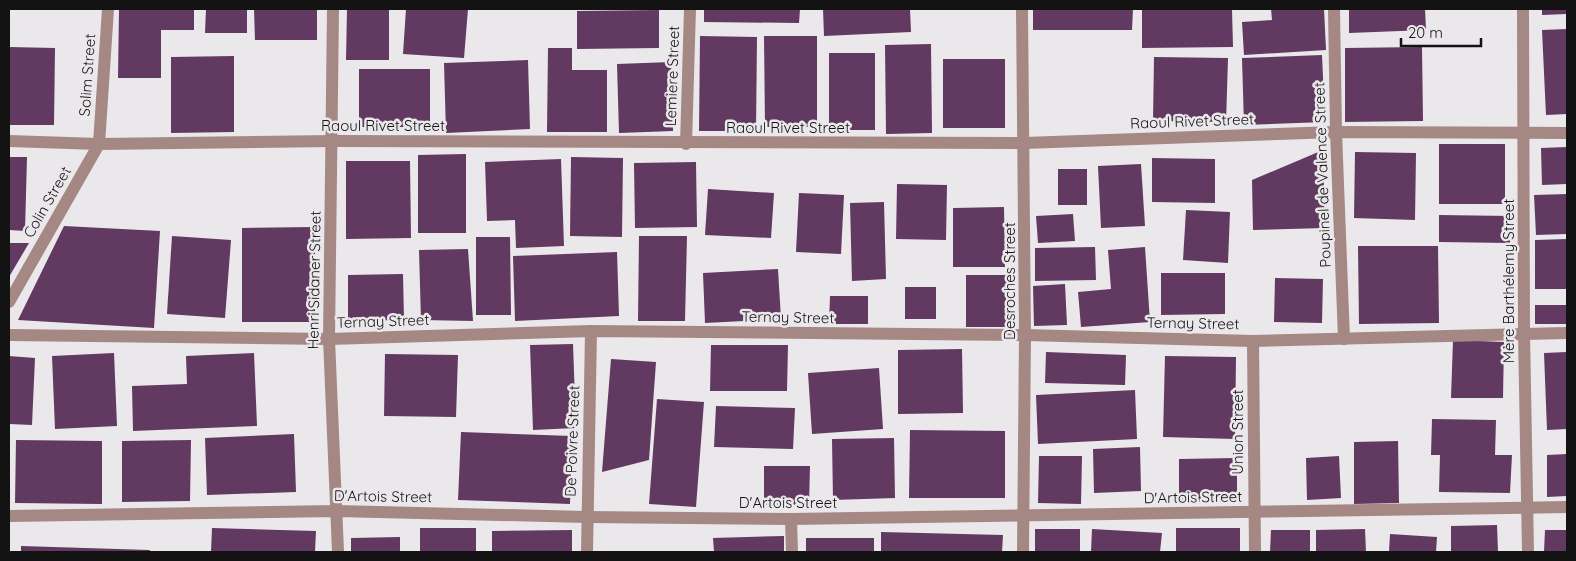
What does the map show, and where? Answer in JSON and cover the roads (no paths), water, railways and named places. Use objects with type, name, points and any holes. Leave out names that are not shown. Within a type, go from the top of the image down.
[{"type":"street","name":"Solim Street","points":[[99,144],[108,9]]},
{"type":"street","name":"Henri Sidaner Street","points":[[333,9],[333,141],[329,339],[338,552]]},
{"type":"street","name":"Lemiere Street","points":[[686,144],[690,9]]},
{"type":"street","name":"Desroches Street","points":[[1022,9],[1025,336],[1023,552]]},
{"type":"street","name":"Poupinel de Valence Street","points":[[1334,9],[1336,132],[1344,339]]},
{"type":"street","name":"Mère Barthélemy Street","points":[[1523,9],[1524,333],[1528,552]]},
{"type":"street","name":"Raoul Rivet Street","points":[[9,141],[99,144],[333,141],[686,144],[1024,143],[1336,132],[1567,133]]},
{"type":"street","name":"Colin Street","points":[[9,302],[99,144]]},
{"type":"street","name":"Ternay Street","points":[[9,335],[329,339],[591,331],[1025,336],[1253,341],[1567,333]]},
{"type":"street","name":"De Poivre Street","points":[[587,552],[586,517],[591,331]]},
{"type":"street","name":"Union Street","points":[[1253,341],[1255,552]]},
{"type":"street","name":"D'Artois Street","points":[[9,516],[337,511],[586,517],[791,519],[1567,507]]},
{"type":"street","points":[[791,519],[792,552]]}]
